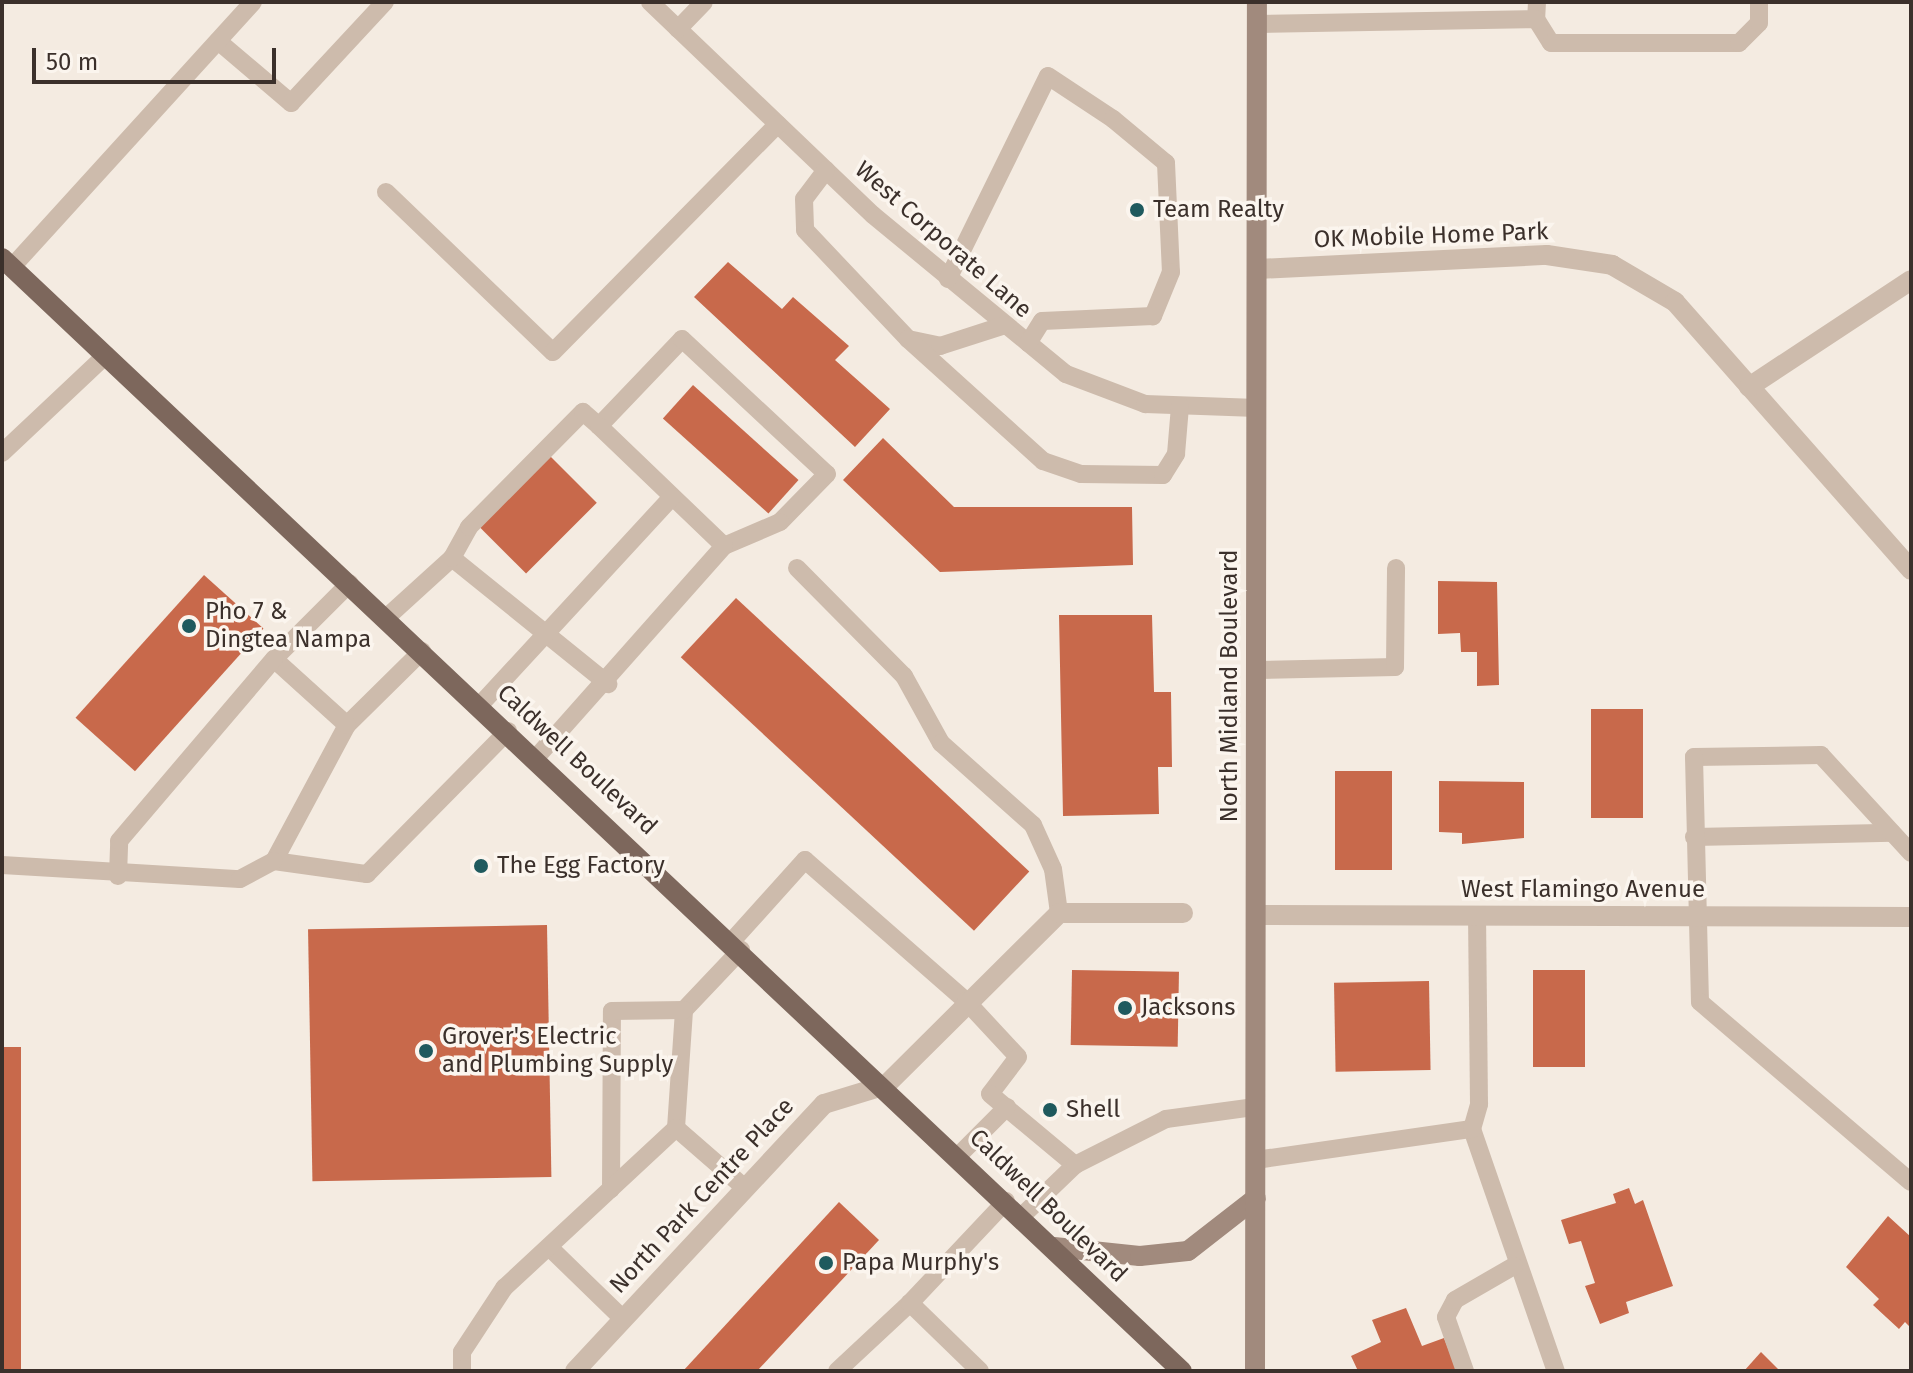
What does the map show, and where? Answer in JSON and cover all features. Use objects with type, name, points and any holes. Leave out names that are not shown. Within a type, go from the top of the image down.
[{"type":"main road","name":"North Midland Boulevard","points":[[1255,1371],[1257,2]]},
{"type":"main road","name":"Caldwell Boulevard","points":[[7,263],[886,1085],[1182,1371]]},
{"type":"main road","points":[[1054,1247],[1151,1256],[1188,1251],[1256,1198]]},
{"type":"street","name":"OK Mobile Home Park","points":[[1258,269],[1547,255],[1612,265],[1675,302],[1911,570]]},
{"type":"street","points":[[1749,387],[1911,280]]},
{"type":"street","points":[[886,1085],[966,1001],[1059,913],[1183,913]]},
{"type":"street","name":"West Flamingo Avenue","points":[[1256,915],[1911,917]]},
{"type":"street","name":"North Park Centre Place","points":[[575,1371],[824,1104],[886,1085]]},
{"type":"lane","points":[[7,263],[253,2]]},
{"type":"lane","points":[[218,41],[291,103],[385,2]]},
{"type":"lane","name":"West Corporate Lane","points":[[650,2],[826,170],[948,279],[1066,374],[1145,404],[1257,408]]},
{"type":"lane","points":[[678,29],[704,2]]},
{"type":"lane","points":[[1257,24],[1536,10],[1551,43],[1739,43],[1759,23],[1759,2]]},
{"type":"lane","points":[[948,279],[1048,76],[1113,119],[1166,163],[1171,272],[1153,316],[1042,321],[1028,343]]},
{"type":"lane","points":[[386,192],[553,352],[778,124]]},
{"type":"lane","points":[[826,170],[804,199],[805,230],[908,339],[1043,461],[1081,474],[1163,475],[1176,454],[1180,406]]},
{"type":"lane","points":[[908,339],[940,346],[1005,325]]},
{"type":"lane","points":[[536,758],[608,684],[724,546],[780,522],[827,474],[682,339],[599,426]]},
{"type":"lane","points":[[2,453],[106,355]]},
{"type":"lane","points":[[386,618],[452,558],[469,527],[583,412],[724,546]]},
{"type":"lane","points":[[480,705],[672,497]]},
{"type":"lane","points":[[452,558],[608,684]]},
{"type":"lane","points":[[797,568],[904,676],[941,743],[1033,825],[1053,869],[1059,913]]},
{"type":"lane","points":[[1257,670],[1395,667],[1396,568]]},
{"type":"lane","points":[[118,876],[119,841],[274,659],[350,583]]},
{"type":"lane","points":[[2,865],[118,876],[240,879],[274,861],[347,725],[422,651]]},
{"type":"lane","points":[[274,659],[347,725]]},
{"type":"lane","points":[[274,861],[367,874],[508,731]]},
{"type":"lane","points":[[1911,853],[1821,755],[1694,757],[1693,917],[1700,1002],[1911,1182]]},
{"type":"lane","points":[[1694,837],[1892,833]]},
{"type":"lane","points":[[462,1371],[462,1352],[504,1288],[676,1128],[684,1010],[805,860],[966,1001],[1018,1057],[990,1094],[1075,1165]]},
{"type":"lane","points":[[1477,917],[1479,1104],[1472,1129],[1514,1266],[1556,1371]]},
{"type":"lane","points":[[611,1189],[612,1011],[684,1010]]},
{"type":"lane","points":[[959,1155],[1007,1107]]},
{"type":"lane","points":[[1022,1216],[1075,1165],[1166,1119],[1255,1107]]},
{"type":"lane","points":[[676,1128],[745,1188]]},
{"type":"lane","points":[[1256,1160],[1472,1129]]},
{"type":"lane","points":[[837,1371],[910,1303],[1006,1201]]},
{"type":"lane","points":[[549,1247],[623,1319]]},
{"type":"lane","points":[[1465,1371],[1446,1317],[1455,1300],[1514,1266]]},
{"type":"lane","points":[[910,1303],[980,1371]]},
{"type":"building","points":[[728,262],[782,309],[793,297],[849,346],[835,360],[890,409],[855,447],[694,297]]},
{"type":"building","points":[[693,385],[799,480],[768,513],[663,418]]},
{"type":"building","points":[[883,438],[954,507],[1132,507],[1133,565],[940,572],[843,480]]},
{"type":"building","points":[[548,454],[597,503],[526,574],[477,525]]},
{"type":"building","points":[[204,575],[263,629],[135,771],[76,718]]},
{"type":"building","points":[[1438,581],[1497,582],[1499,685],[1477,686],[1477,652],[1461,652],[1460,633],[1438,634]]},
{"type":"building","points":[[736,598],[1029,871],[974,931],[681,657]]},
{"type":"building","points":[[1059,615],[1152,615],[1154,692],[1171,692],[1172,767],[1158,767],[1159,814],[1063,816]]},
{"type":"building","points":[[1591,709],[1643,709],[1643,818],[1591,818]]},
{"type":"building","points":[[1335,771],[1392,771],[1392,870],[1335,870]]},
{"type":"building","points":[[1439,781],[1524,782],[1524,838],[1462,844],[1462,833],[1439,832]]},
{"type":"building","points":[[547,925],[551,1177],[312,1181],[308,929]]},
{"type":"building","name":"Jacksons","points":[[1072,970],[1179,972],[1178,1047],[1071,1045]]},
{"type":"building","points":[[1533,970],[1585,970],[1585,1067],[1533,1067]]},
{"type":"building","points":[[1429,981],[1431,1070],[1336,1072],[1334,983]]},
{"type":"building","points":[[2,1047],[21,1047],[21,1371],[2,1371]]},
{"type":"building","points":[[1629,1188],[1635,1204],[1643,1200],[1673,1286],[1626,1302],[1629,1313],[1600,1324],[1585,1286],[1595,1283],[1581,1241],[1569,1244],[1561,1220],[1616,1203],[1613,1194]]},
{"type":"building","points":[[839,1202],[879,1240],[757,1371],[683,1371]]},
{"type":"building","points":[[1888,1216],[1911,1237],[1911,1328],[1905,1322],[1899,1329],[1873,1305],[1879,1299],[1846,1267]]},
{"type":"building","points":[[1406,1308],[1422,1346],[1444,1338],[1457,1371],[1358,1371],[1351,1356],[1381,1342],[1372,1320]]},
{"type":"building","points":[[1761,1352],[1780,1371],[1744,1371]]},
{"type":"place","name":"Team Realty","points":[[1137,210]]},
{"type":"place","name":"Pho 7 & Dingtea Nampa","points":[[189,626]]},
{"type":"place","name":"The Egg Factory","points":[[481,866]]},
{"type":"place","name":"Jacksons","points":[[1125,1008]]},
{"type":"place","name":"Grover's Electric and Plumbing Supply","points":[[426,1051]]},
{"type":"place","name":"Shell","points":[[1050,1110]]},
{"type":"place","name":"Papa Murphy's","points":[[826,1263]]}]
